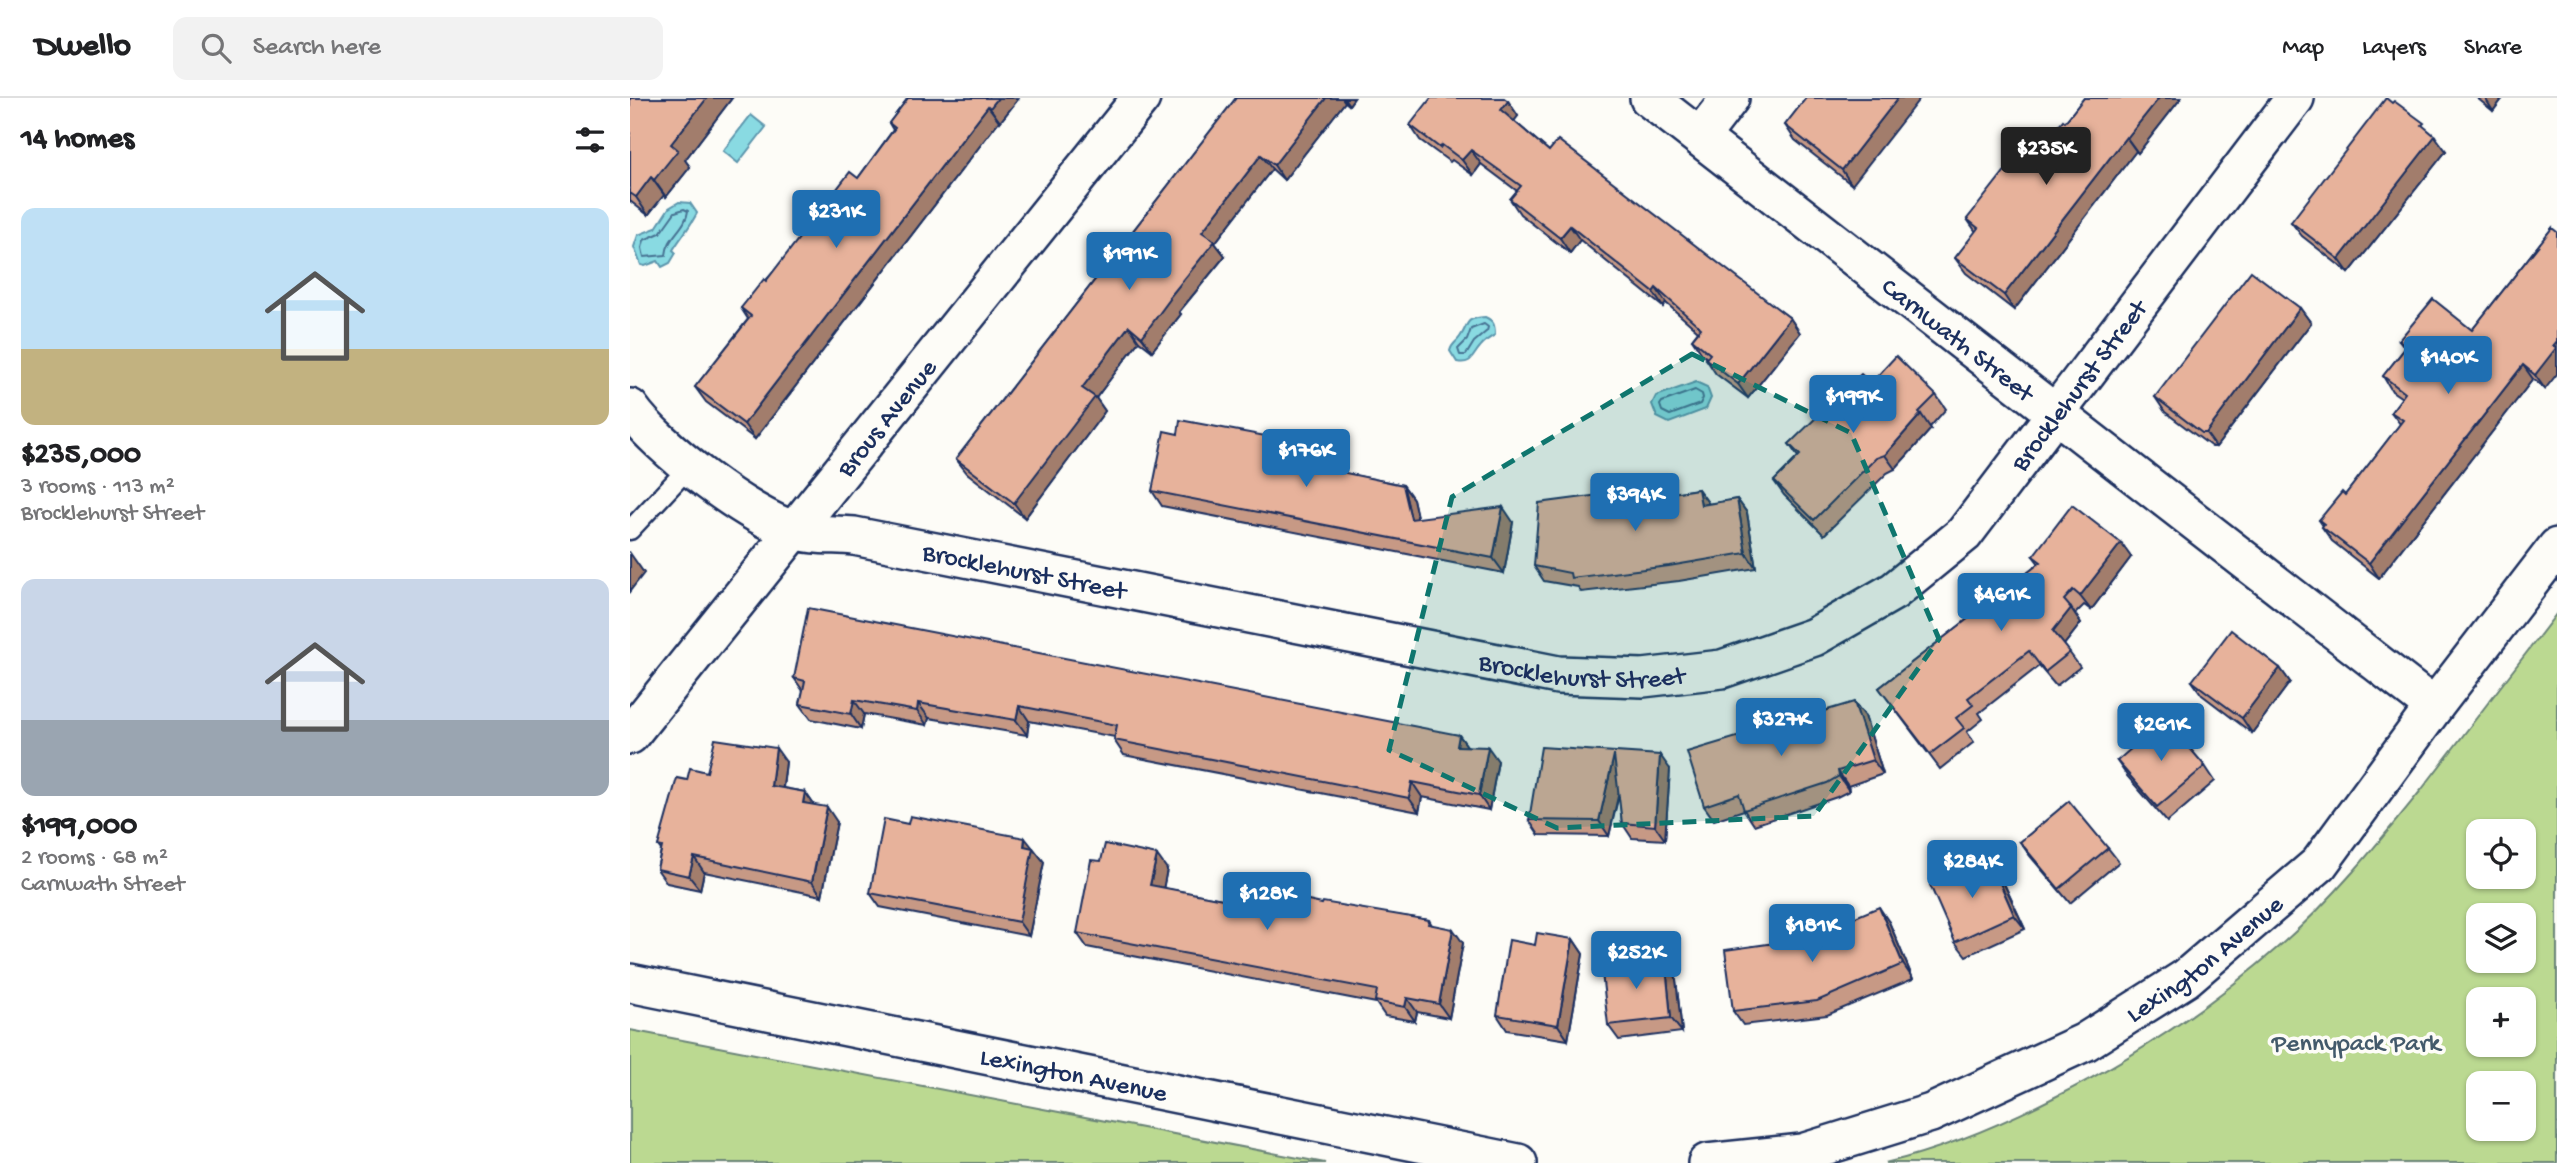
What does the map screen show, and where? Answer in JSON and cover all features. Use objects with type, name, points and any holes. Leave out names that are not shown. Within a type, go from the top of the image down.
[{"type":"street","name":"Brous Avenue","points":[[640,716],[794,531],[1140,98]]},
{"type":"street","name":"Carnwath Street","points":[[1649,98],[2434,707]]},
{"type":"street","points":[[1700,137],[1730,98]]},
{"type":"street","name":"Brocklehurst Street","points":[[794,531],[854,536],[1558,675],[1643,678],[1722,668],[1814,637],[1894,591],[1964,534],[2295,98]]},
{"type":"street","points":[[630,408],[668,451],[756,513],[794,531]]},
{"type":"street","name":"Lexington Avenue","points":[[1707,1163],[1802,1153],[1931,1113],[2085,1042],[2186,978],[2319,864],[2434,707],[2557,547]]},
{"type":"street","name":"Lexington Avenue","points":[[630,983],[1518,1163]]},
{"type":"lane","points":[[630,530],[690,466]]},
{"type":"highlighted area","points":[[1692,354],[1851,433],[1939,639],[1814,816],[1557,828],[1389,750],[1452,497]]},
{"type":"green space","name":"Pennypack Park","points":[[2557,613],[2557,1163],[1885,1163],[1928,1151],[2033,1108],[2114,1065],[2202,1008],[2284,942],[2321,906],[2373,849]]},
{"type":"green space","points":[[630,1030],[1325,1163],[630,1163]]},
{"type":"water","points":[[751,115],[766,127],[738,163],[723,151]]},
{"type":"water","points":[[679,202],[690,203],[697,213],[673,250],[676,253],[670,263],[662,267],[658,261],[641,265],[634,247],[638,235],[656,228],[669,208]]},
{"type":"water","points":[[1485,317],[1493,324],[1495,335],[1483,343],[1469,361],[1457,362],[1450,351],[1452,346],[1470,321]]},
{"type":"water","points":[[1696,382],[1707,387],[1711,398],[1706,409],[1669,423],[1657,417],[1652,404],[1656,396]]},
{"type":"building","points":[[630,98],[707,98],[671,144],[678,150],[654,180],[651,177],[636,197],[630,193]]},
{"type":"building","points":[[908,98],[998,98],[990,108],[988,106],[744,424],[695,387],[751,316],[741,308],[764,279],[766,281],[850,172],[858,178],[895,128],[889,123]]},
{"type":"building","points":[[1236,98],[1326,98],[1274,165],[1261,155],[1202,232],[1215,241],[1169,298],[1142,337],[1129,326],[1082,388],[1095,397],[1014,503],[956,459]]},
{"type":"building","points":[[1431,98],[1504,98],[1508,101],[1501,110],[1549,151],[1558,140],[1790,318],[1738,384],[1706,359],[1710,354],[1692,339],[1701,328],[1656,288],[1653,292],[1570,226],[1560,238],[1510,199],[1521,186],[1471,150],[1462,160],[1442,145],[1440,148],[1410,125]]},
{"type":"building","points":[[1806,98],[1898,98],[1842,170],[1785,125]]},
{"type":"building","points":[[2084,98],[2159,98],[2004,295],[1955,258],[1978,228],[1967,219],[2029,140],[2034,144],[2042,133],[2049,137]]},
{"type":"building","points":[[2386,98],[2424,123],[2422,125],[2435,136],[2339,259],[2291,222]]},
{"type":"building","points":[[2552,228],[2557,232],[2557,341],[2553,346],[2556,348],[2535,375],[2523,365],[2369,563],[2322,527],[2324,524],[2319,520],[2342,492],[2345,495],[2403,420],[2391,412],[2405,393],[2383,376],[2407,346],[2399,340],[2433,299],[2472,330]]},
{"type":"building","points":[[2251,271],[2300,308],[2206,433],[2202,433],[2155,397]]},
{"type":"building","points":[[1896,356],[1936,395],[1885,455],[1876,458],[1814,520],[1774,481],[1800,455],[1789,444],[1861,374],[1871,383]]},
{"type":"building","points":[[1180,420],[1302,443],[1300,457],[1337,464],[1336,471],[1403,485],[1411,519],[1503,507],[1493,558],[1152,491],[1164,431],[1178,434]]},
{"type":"building","points":[[1698,489],[1701,505],[1737,499],[1746,553],[1571,578],[1570,573],[1534,566],[1539,503],[1626,494],[1626,500]]},
{"type":"building","points":[[2072,505],[2121,543],[2080,596],[2073,590],[2064,600],[2071,608],[2053,631],[2070,652],[2045,672],[2029,651],[1968,698],[1973,705],[1956,718],[1964,728],[1930,754],[1879,688],[2041,562],[2033,556]]},
{"type":"building","points":[[808,608],[1459,735],[1457,746],[1488,747],[1479,795],[1412,782],[1409,798],[1114,740],[1117,725],[1019,706],[1016,720],[918,703],[917,711],[854,700],[851,714],[800,704],[805,681],[794,678]]},
{"type":"building","points":[[2231,630],[2280,668],[2242,718],[2192,681]]},
{"type":"building","points":[[1854,702],[1873,760],[1838,771],[1839,776],[1827,783],[1744,810],[1739,794],[1704,806],[1687,752]]},
{"type":"building","points":[[2165,719],[2205,766],[2157,807],[2117,761]]},
{"type":"building","points":[[715,739],[776,748],[771,786],[805,792],[803,803],[827,807],[812,882],[694,857],[689,876],[657,869],[662,847],[658,846],[677,778],[687,780],[690,768],[707,772]]},
{"type":"building","points":[[1541,747],[1660,755],[1655,826],[1622,823],[1614,755],[1599,821],[1529,820]]},
{"type":"building","points":[[2069,801],[2108,848],[2059,889],[2020,842]]},
{"type":"building","points":[[910,816],[1025,838],[1024,846],[1033,848],[1019,922],[870,893],[884,819],[908,824]]},
{"type":"building","points":[[1105,844],[1157,855],[1150,885],[1296,912],[1299,899],[1322,904],[1323,902],[1429,920],[1428,924],[1453,929],[1439,1004],[1407,998],[1405,1007],[1375,1001],[1377,990],[1077,933],[1091,860],[1101,861]]},
{"type":"building","points":[[1989,858],[2014,915],[1955,942],[1930,885]]},
{"type":"building","points":[[1879,907],[1903,964],[1817,1001],[1733,1011],[1725,950],[1803,939]]},
{"type":"building","points":[[1537,933],[1573,939],[1558,1025],[1497,1015],[1509,940],[1535,945]]},
{"type":"building","points":[[1665,956],[1671,1018],[1608,1025],[1601,964]]}]
